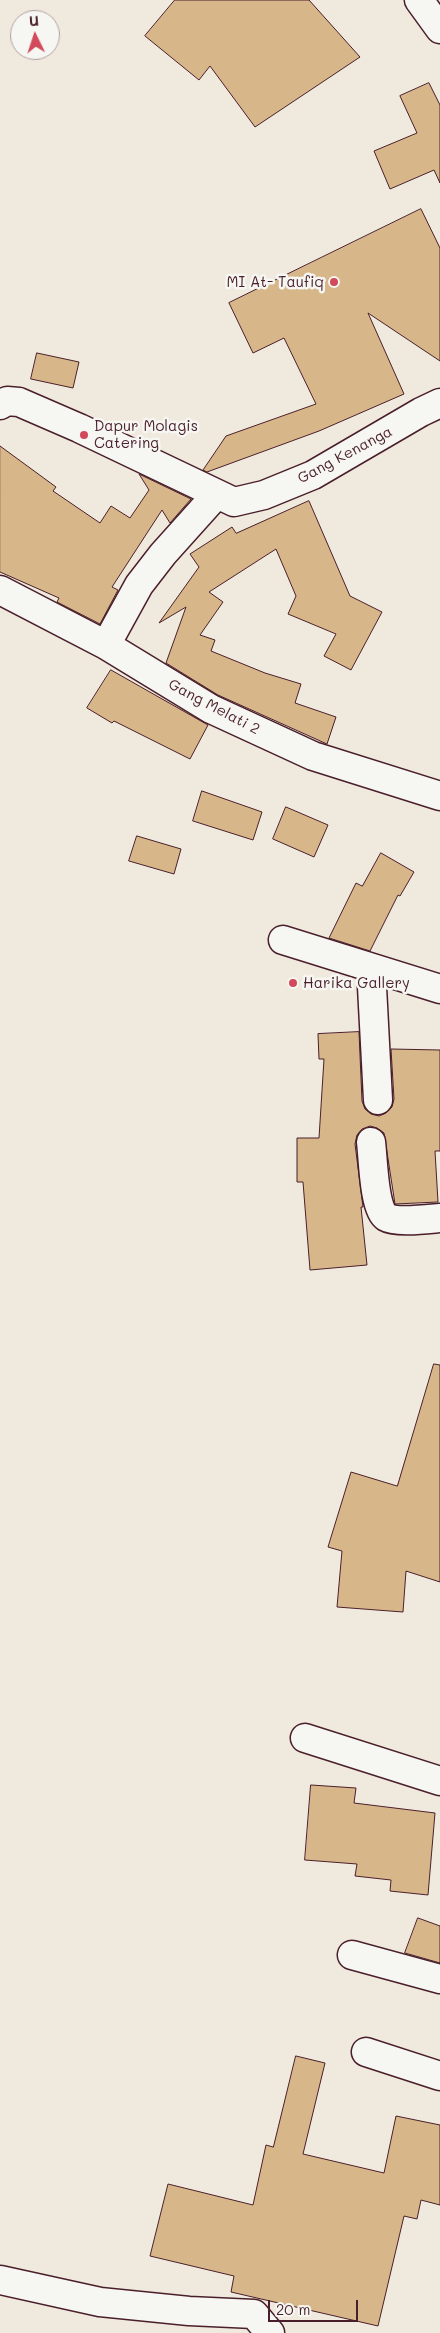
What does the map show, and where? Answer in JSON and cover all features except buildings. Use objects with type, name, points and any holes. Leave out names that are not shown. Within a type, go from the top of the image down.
[{"type":"street","points":[[419,0],[440,29]]},
{"type":"street","name":"Gang Kenanga","points":[[0,405],[7,401],[19,402],[79,428],[234,502],[264,495],[313,475],[421,412],[440,404]]},
{"type":"street","points":[[106,645],[139,585],[163,554],[216,495]]},
{"type":"street","name":"Gang Melati 2","points":[[0,590],[106,645],[212,709],[313,756],[440,796]]},
{"type":"street","points":[[283,940],[440,989]]},
{"type":"street","points":[[371,968],[378,1100]]},
{"type":"street","points":[[371,1142],[377,1200],[381,1211],[386,1217],[398,1220],[440,1218]]},
{"type":"street","points":[[305,1738],[440,1781]]},
{"type":"street","points":[[352,1955],[440,1979]]},
{"type":"street","points":[[366,2052],[440,2076]]},
{"type":"street","points":[[0,2280],[100,2302],[189,2311],[254,2314],[270,2333]]},
{"type":"place","name":"MI At- Taufiq","points":[[334,282]]},
{"type":"place","name":"Dapur Molagis Catering","points":[[84,435]]},
{"type":"place","name":"Harika Gallery","points":[[293,983]]}]
